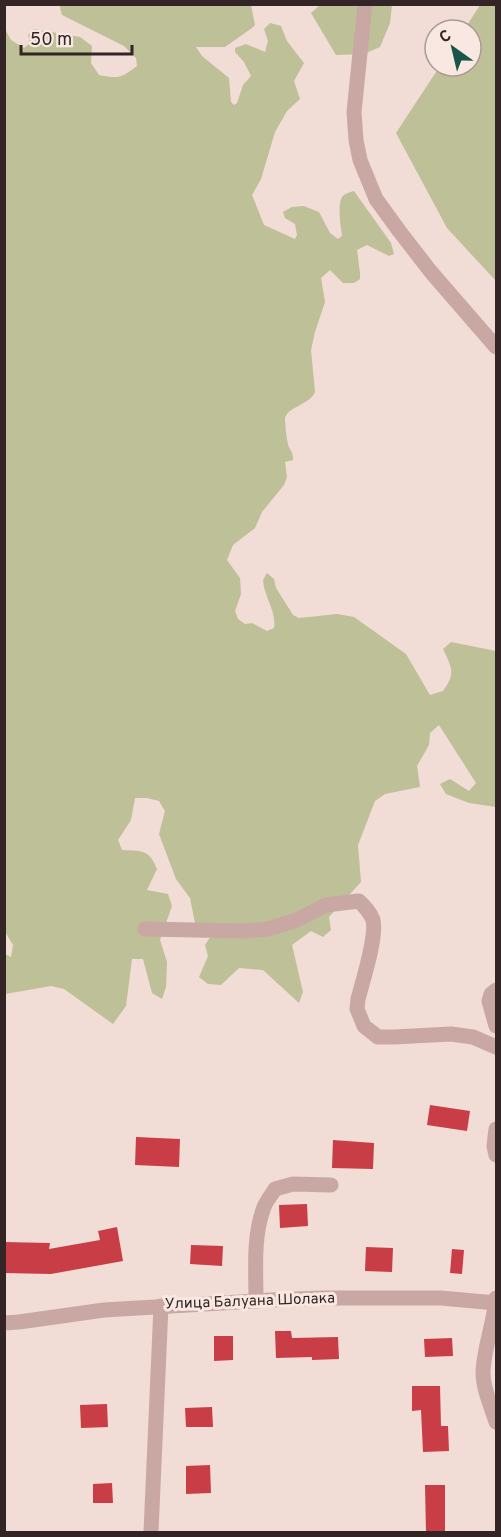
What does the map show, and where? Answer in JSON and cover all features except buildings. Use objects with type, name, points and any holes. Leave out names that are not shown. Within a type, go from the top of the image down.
[{"type":"street","points":[[365,4],[354,112],[360,160],[376,199],[431,272],[496,347]]},
{"type":"street","points":[[145,929],[244,931],[268,929],[297,920],[326,905],[359,901],[374,922],[373,937],[357,1009],[364,1026],[378,1037],[451,1034],[473,1036],[496,1047]]},
{"type":"street","points":[[496,990],[491,994],[489,1001],[496,1026]]},
{"type":"street","points":[[496,1129],[494,1146],[496,1155]]},
{"type":"street","points":[[256,1301],[256,1249],[259,1224],[264,1208],[275,1189],[293,1184],[331,1185]]},
{"type":"street","name":"Улица Балуана Шолака","points":[[4,1323],[104,1310],[322,1298],[441,1298],[496,1303]]},
{"type":"street","points":[[496,1298],[483,1373],[486,1393],[496,1422]]},
{"type":"street","points":[[151,1533],[161,1306]]},
{"type":"green space","points":[[61,5],[251,5],[255,25],[252,28],[225,47],[196,47],[202,56],[229,78],[231,102],[234,105],[237,103],[243,85],[251,76],[244,62],[235,52],[235,48],[246,44],[265,52],[268,41],[264,29],[270,23],[281,26],[287,41],[304,63],[294,81],[300,99],[287,111],[275,132],[261,179],[252,195],[264,225],[295,239],[297,235],[295,224],[285,218],[283,212],[292,207],[304,206],[319,212],[330,233],[338,239],[342,236],[340,203],[345,194],[354,191],[391,243],[394,254],[389,256],[367,245],[357,250],[360,279],[354,283],[343,283],[330,270],[321,278],[325,302],[311,350],[315,392],[308,400],[289,412],[285,419],[293,460],[285,462],[287,477],[284,485],[262,512],[255,528],[233,545],[227,560],[240,578],[241,594],[235,611],[238,619],[245,624],[252,623],[267,631],[274,628],[274,616],[263,580],[267,573],[274,579],[276,588],[293,615],[299,618],[337,614],[354,617],[406,654],[430,695],[443,691],[450,680],[451,670],[443,649],[451,642],[496,651],[496,807],[469,803],[446,794],[440,784],[450,779],[469,791],[476,783],[439,725],[430,733],[429,745],[417,766],[420,787],[385,794],[375,801],[358,845],[361,882],[329,917],[331,930],[323,937],[311,931],[292,945],[303,992],[299,1003],[263,970],[239,968],[221,985],[208,984],[199,977],[208,956],[205,945],[217,926],[195,923],[190,898],[176,879],[159,834],[165,811],[159,801],[147,798],[135,798],[131,820],[118,840],[122,850],[148,854],[157,869],[147,890],[168,894],[172,906],[160,940],[167,962],[166,987],[162,999],[152,993],[143,959],[132,959],[126,1006],[113,1024],[64,989],[51,986],[5,994],[5,954],[11,957],[13,945],[4,930],[4,27],[11,40],[24,48],[30,43],[28,35],[34,29],[80,37],[92,46],[91,63],[99,75],[120,76],[137,66],[136,58],[124,46],[62,15]]},
{"type":"green space","points":[[320,5],[392,5],[390,23],[380,47],[364,54],[336,55],[311,13]]},
{"type":"green space","points":[[480,5],[496,5],[496,281],[447,228],[396,133],[432,78],[483,78],[483,18],[472,18]]}]
